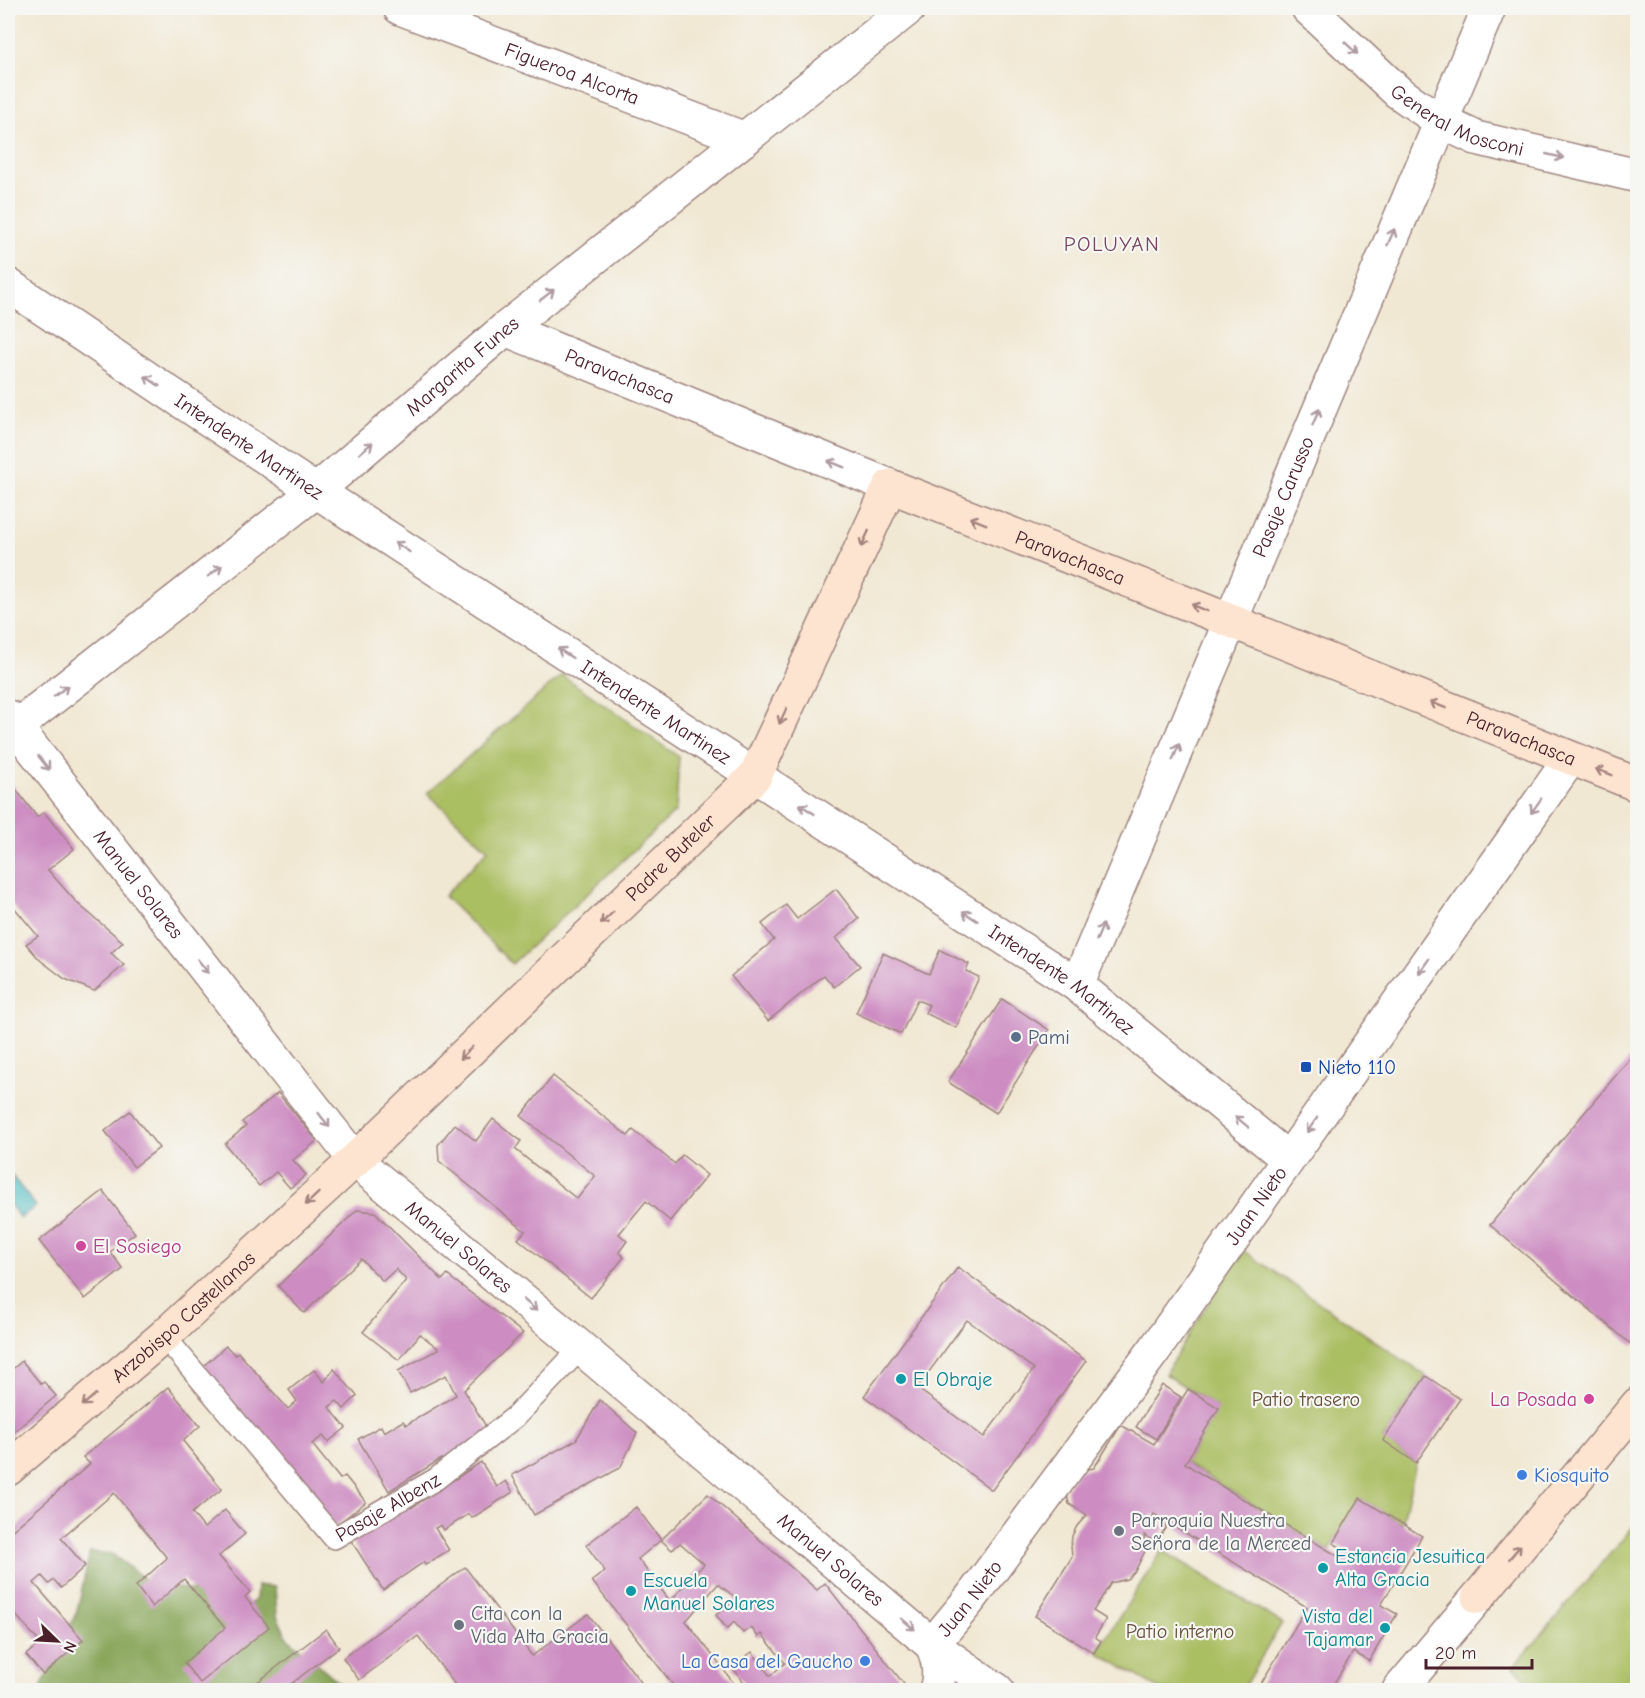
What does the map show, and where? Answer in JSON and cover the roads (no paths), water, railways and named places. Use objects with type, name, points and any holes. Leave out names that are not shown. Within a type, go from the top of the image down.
[{"type":"street","name":"Figueroa Alcorta","points":[[400,8],[744,139]]},
{"type":"street","name":"Margarita Funes","points":[[10,726],[316,491],[505,329],[909,8]]},
{"type":"street","name":"General Mosconi","points":[[1308,8],[1398,92],[1440,122],[1476,138],[1638,176]]},
{"type":"street","name":"Pasaje Carusso","points":[[1077,986],[1489,8]]},
{"type":"street","name":"Intendente Martinez","points":[[8,285],[316,491],[1077,986],[1288,1159]]},
{"type":"street","name":"Paravachasca","points":[[505,329],[890,486],[1638,785]]},
{"type":"street","name":"Padre Buteler","points":[[355,1160],[756,776],[890,486]]},
{"type":"street","name":"Manuel Solares","points":[[10,726],[355,1160],[932,1645],[997,1690]]},
{"type":"street","name":"Juan Nieto","points":[[932,1645],[971,1598],[1148,1359],[1570,759]]},
{"type":"street","name":"Arzobispo Castellanos","points":[[8,1469],[164,1336],[355,1160]]},
{"type":"street","points":[[1399,1690],[1638,1404]]},
{"type":"street","points":[[932,1645],[938,1667],[939,1683],[936,1690]]},
{"type":"lane","name":"Pasaje Albenz","points":[[164,1336],[334,1538],[436,1479],[516,1416],[581,1348]]},
{"type":"water","points":[[11,1175],[36,1206],[20,1218],[8,1202],[8,1178]]},
{"type":"place","name":"Pami","points":[[1016,1037]]},
{"type":"place","name":"Nieto 110","points":[[1306,1067]]},
{"type":"place","name":"El Sosiego","points":[[81,1246]]},
{"type":"place","name":"El Obraje","points":[[901,1379]]},
{"type":"place","name":"La Posada","points":[[1589,1399]]},
{"type":"place","name":"Kiosquito","points":[[1522,1475]]},
{"type":"place","name":"Parroquia Nuestra Señora de la Merced","points":[[1119,1531]]},
{"type":"place","name":"Estancia Jesuitica Alta Gracia","points":[[1323,1568]]},
{"type":"place","name":"Escuela Manuel Solares","points":[[631,1591]]},
{"type":"place","name":"Cita con la Vida Alta Gracia","points":[[459,1625]]},
{"type":"place","name":"Vista del Tajamar","points":[[1385,1628]]},
{"type":"place","name":"La Casa del Gaucho","points":[[865,1661]]},
{"type":"district","name":"POLUYAN","points":[[1112,244]]},
{"type":"park label","name":"Patio trasero","points":[[1306,1399]]},
{"type":"park label","name":"Patio interno","points":[[1180,1631]]}]
